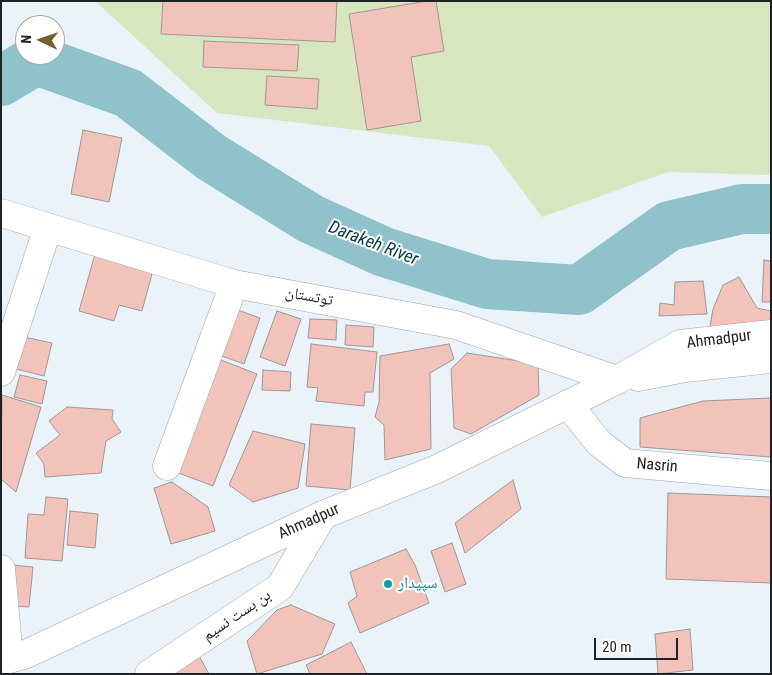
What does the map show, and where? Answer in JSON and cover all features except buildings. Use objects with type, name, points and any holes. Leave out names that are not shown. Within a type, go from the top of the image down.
[{"type":"street","name":"توتستان","points":[[1,213],[234,284],[456,325],[617,380]]},
{"type":"street","points":[[1,372],[48,227]]},
{"type":"street","points":[[167,466],[234,284]]},
{"type":"street","name":"Ahmadpur","points":[[5,660],[24,655],[323,515],[437,469],[617,380],[680,344],[771,334]]},
{"type":"street","name":"Ahmadpur","points":[[617,380],[685,368],[771,359]]},
{"type":"street","name":"Nasrin","points":[[568,404],[599,444],[625,463],[771,476]]},
{"type":"street","name":"بن بست نسیم","points":[[149,674],[280,587],[323,515]]},
{"type":"street","points":[[1,569],[5,660]]},
{"type":"green space","points":[[95,1],[771,1],[771,175],[668,172],[542,217],[489,146],[217,113]]},
{"type":"waterway","name":"Darakeh River","points":[[1,81],[36,60],[128,93],[211,157],[311,219],[384,252],[487,284],[579,290],[669,226],[742,209],[771,209]]},
{"type":"place","name":"سپیدار","points":[[388,584]]}]
